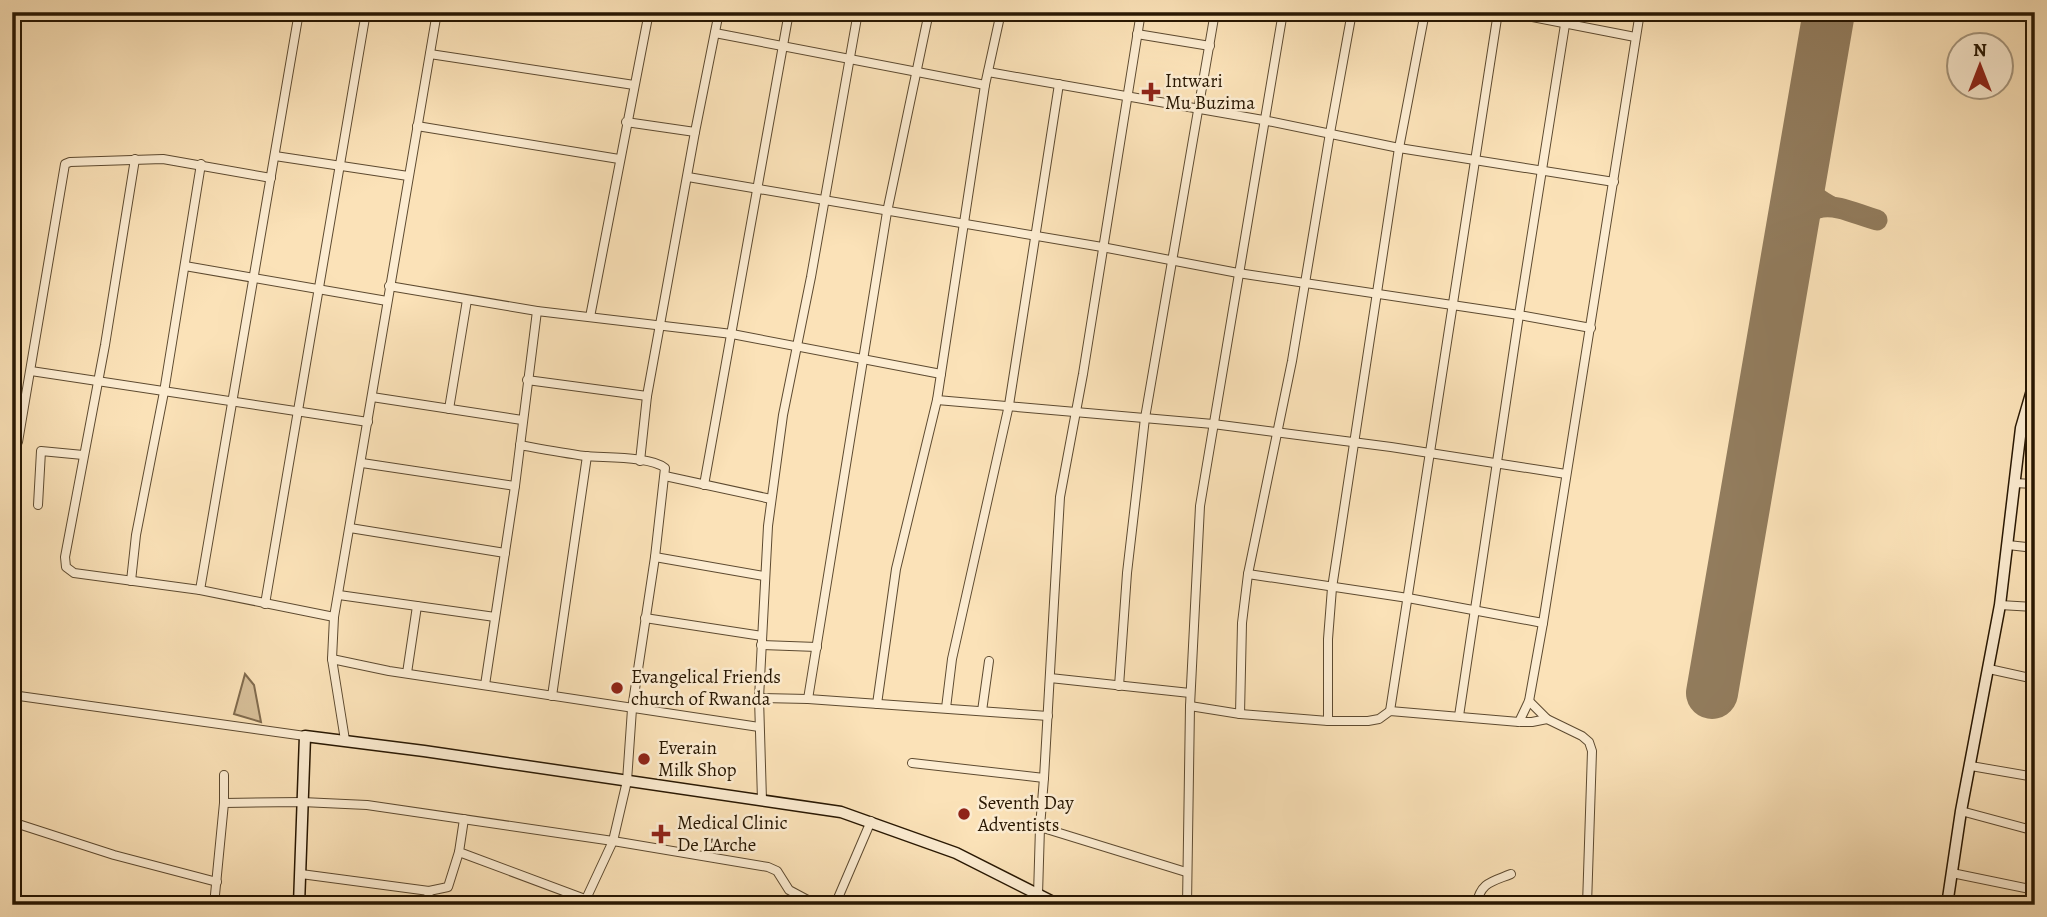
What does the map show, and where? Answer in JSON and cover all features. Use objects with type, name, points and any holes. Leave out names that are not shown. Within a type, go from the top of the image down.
[{"type":"street","points":[[200,590],[299,12]]},
{"type":"street","points":[[265,604],[366,12]]},
{"type":"street","points":[[345,740],[332,659],[334,617],[437,12]]},
{"type":"street","points":[[590,317],[648,14],[629,12]]},
{"type":"street","points":[[640,461],[647,397],[719,12]]},
{"type":"street","points":[[704,485],[789,12]]},
{"type":"street","points":[[762,800],[758,698],[771,499],[783,415],[858,12]]},
{"type":"street","points":[[808,699],[887,212],[929,12]]},
{"type":"street","points":[[877,704],[896,569],[937,400],[985,85],[1001,12]]},
{"type":"street","points":[[1038,895],[1060,497],[1076,414],[1141,12]]},
{"type":"street","points":[[1119,686],[1127,573],[1145,418],[1215,12]]},
{"type":"street","points":[[1187,905],[1190,693],[1200,506],[1283,12]]},
{"type":"street","points":[[1240,714],[1242,623],[1248,574],[1306,283],[1352,12]]},
{"type":"street","points":[[1328,721],[1328,639],[1332,588],[1399,148],[1425,12]]},
{"type":"street","points":[[1390,711],[1498,12]]},
{"type":"street","points":[[1507,12],[1635,37]]},
{"type":"street","points":[[1460,716],[1567,12]]},
{"type":"street","points":[[1519,722],[1529,701],[1543,623],[1640,12]]},
{"type":"street","points":[[715,33],[985,85]]},
{"type":"street","points":[[1137,34],[1210,46]]},
{"type":"street","points":[[430,54],[634,85]]},
{"type":"street","points":[[988,72],[1263,120],[1399,148],[1614,182]]},
{"type":"street","points":[[946,708],[952,659],[1009,405],[1059,85]]},
{"type":"street","points":[[626,122],[695,132]]},
{"type":"street","points":[[417,126],[619,159]]},
{"type":"street","points":[[275,156],[408,176]]},
{"type":"street","points":[[135,159],[99,381],[65,557],[66,567],[74,573],[200,590],[334,617]]},
{"type":"street","points":[[18,442],[65,164],[163,159],[271,178]]},
{"type":"street","points":[[131,581],[136,535],[164,392],[201,164]]},
{"type":"street","points":[[688,177],[1102,247],[1238,273],[1591,328]]},
{"type":"street","points":[[185,266],[387,301]]},
{"type":"street","points":[[389,286],[537,311],[732,334],[941,374]]},
{"type":"street","points":[[449,409],[467,300]]},
{"type":"street","points":[[485,684],[515,486],[537,311]]},
{"type":"street","points":[[31,371],[368,422]]},
{"type":"street","points":[[527,380],[647,397]]},
{"type":"street","points":[[1947,905],[1961,811],[2000,605],[2021,428],[2035,380]]},
{"type":"street","points":[[372,397],[522,420]]},
{"type":"street","points":[[937,400],[1213,424],[1566,474]]},
{"type":"street","points":[[2021,428],[2035,429]]},
{"type":"street","points":[[459,852],[593,903],[613,841],[627,781],[632,709],[655,557],[665,468],[640,461],[520,445]]},
{"type":"street","points":[[38,505],[41,451],[83,454]]},
{"type":"street","points":[[552,696],[587,456]]},
{"type":"street","points":[[362,463],[515,486]]},
{"type":"street","points":[[665,477],[771,499]]},
{"type":"street","points":[[2014,483],[2035,484]]},
{"type":"street","points":[[350,528],[505,553]]},
{"type":"street","points":[[2008,545],[2035,548]]},
{"type":"street","points":[[655,557],[764,576]]},
{"type":"street","points":[[1248,574],[1408,598],[1543,623]]},
{"type":"street","points":[[339,594],[495,617]]},
{"type":"street","points":[[2000,605],[2035,607]]},
{"type":"street","points":[[407,673],[417,606]]},
{"type":"street","points":[[645,618],[762,641],[817,647]]},
{"type":"street","points":[[332,659],[632,709],[759,727]]},
{"type":"street","points":[[982,711],[989,661]]},
{"type":"street","points":[[1989,669],[2035,679]]},
{"type":"street","points":[[1050,678],[1190,693]]},
{"type":"street","points":[[12,695],[841,812],[956,853],[1059,905]]},
{"type":"street","points":[[758,698],[1048,716]]},
{"type":"street","points":[[1529,701],[1547,719],[1582,736],[1592,751],[1587,905]]},
{"type":"street","points":[[1190,706],[1240,714],[1328,721],[1367,721],[1378,719],[1390,711],[1519,722],[1547,719]]},
{"type":"street","points":[[299,905],[305,736]]},
{"type":"street","points":[[912,763],[1044,778]]},
{"type":"street","points":[[1971,766],[2035,776]]},
{"type":"street","points":[[214,905],[224,803],[224,775]]},
{"type":"street","points":[[224,803],[302,802],[367,806],[613,841],[768,867],[776,871],[789,890],[817,905]]},
{"type":"street","points":[[1961,811],[2035,831]]},
{"type":"street","points":[[301,874],[429,891],[448,887],[459,852],[464,819]]},
{"type":"street","points":[[835,905],[871,821]]},
{"type":"street","points":[[12,822],[114,855],[217,881]]},
{"type":"street","points":[[1040,827],[1186,872]]},
{"type":"street","points":[[1952,873],[2035,890]]},
{"type":"street","points":[[1476,905],[1480,889],[1485,884],[1511,874]]},
{"type":"street","points":[[427,905],[429,891]]},
{"type":"shaded area","points":[[245,674],[254,685],[261,722],[234,714]]},
{"type":"taxiway","points":[[1803,161],[1809,188],[1816,197],[1830,206]]},
{"type":"taxiway","points":[[1790,236],[1799,222],[1818,208],[1838,208],[1877,220]]},
{"type":"runway","points":[[1712,693],[1829,12]]},
{"type":"place","name":"Intwari Mu Buzima","points":[[1151,92]]},
{"type":"place","name":"Evangelical Friends church of Rwanda","points":[[617,688]]},
{"type":"place","name":"Everain Milk Shop","points":[[644,759]]},
{"type":"place","name":"Seventh Day Adventists","points":[[964,814]]},
{"type":"place","name":"Medical Clinic De L'Arche","points":[[661,834]]}]
